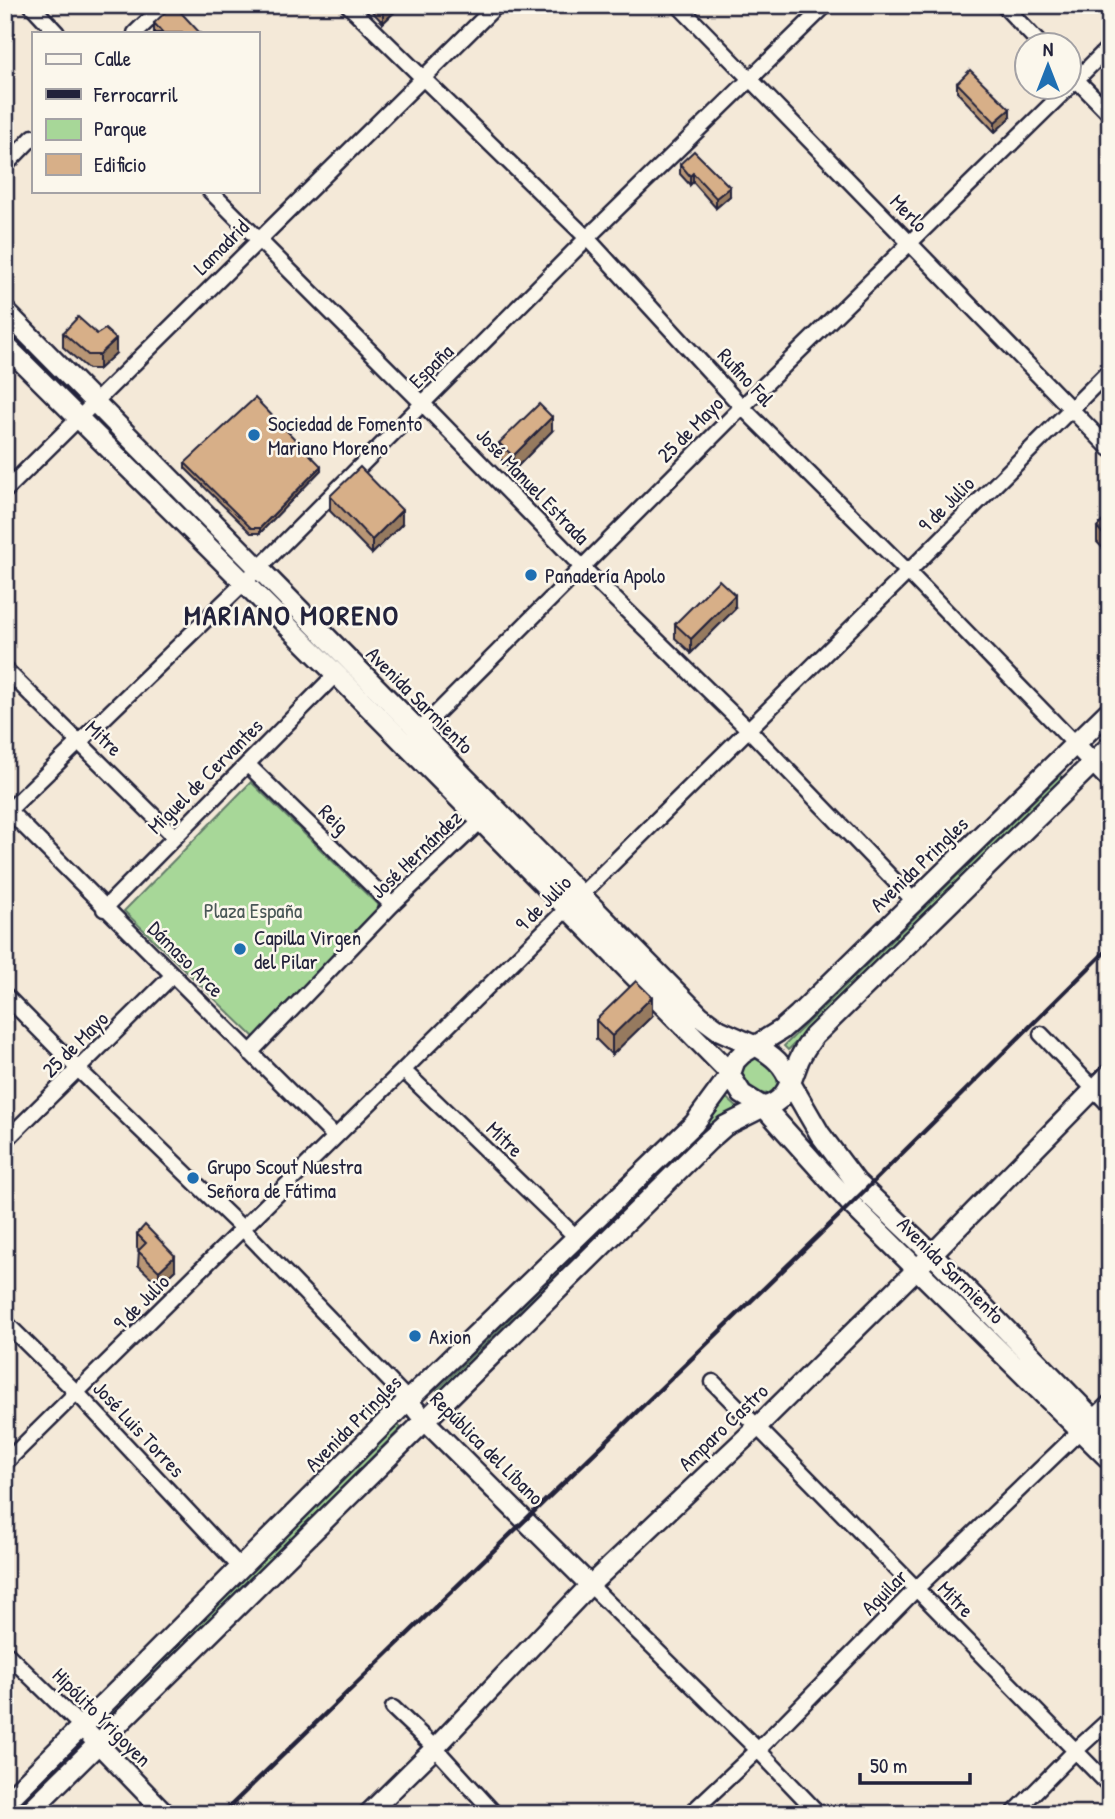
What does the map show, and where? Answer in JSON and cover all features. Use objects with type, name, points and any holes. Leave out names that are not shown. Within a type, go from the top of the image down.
[{"type":"main road","name":"Avenida Sarmiento","points":[[5,310],[259,568],[412,738],[481,822],[730,1074]]},
{"type":"main road","name":"Avenida Sarmiento","points":[[5,345],[336,674],[495,807],[700,1016],[719,1030],[756,1046]]},
{"type":"main road","name":"Avenida Pringles","points":[[756,1046],[799,1015],[1110,710]]},
{"type":"main road","points":[[27,1814],[708,1141],[725,1126],[775,1103],[791,1083],[799,1059],[814,1036],[1110,746]]},
{"type":"main road","points":[[764,1107],[742,1094],[730,1074],[735,1061],[742,1054],[756,1046],[777,1058],[791,1083]]},
{"type":"main road","name":"Avenida Pringles","points":[[5,1803],[408,1400],[694,1124],[730,1074]]},
{"type":"main road","name":"Avenida Sarmiento","points":[[791,1083],[820,1134],[856,1182],[932,1255],[1087,1425],[1110,1460]]},
{"type":"main road","name":"Avenida Sarmiento","points":[[764,1107],[851,1204],[917,1269],[1087,1425],[1110,1436]]},
{"type":"street","points":[[31,5],[56,32]]},
{"type":"street","points":[[136,32],[164,5]]},
{"type":"street","name":"Rufino Fal","points":[[348,5],[587,237],[742,407],[908,572],[1110,780]]},
{"type":"street","name":"Lamadrid","points":[[5,491],[497,5]]},
{"type":"street","name":"Merlo","points":[[678,5],[1110,449]]},
{"type":"street","name":"España","points":[[7,812],[259,568],[587,237],[826,5]]},
{"type":"street","points":[[1003,5],[1029,32]]},
{"type":"street","name":"25 de Mayo","points":[[1084,69],[1110,46]]},
{"type":"street","points":[[1084,92],[1110,114]]},
{"type":"street","name":"25 de Mayo","points":[[412,738],[1050,102]]},
{"type":"street","points":[[5,166],[32,138]]},
{"type":"street","name":"José Manuel Estrada","points":[[211,192],[424,404],[582,567],[748,730],[914,901]]},
{"type":"street","name":"9 de Julio","points":[[5,1463],[78,1394],[1110,370]]},
{"type":"street","name":"Mitre","points":[[5,669],[175,836]]},
{"type":"street","name":"Miguel de Cervantes","points":[[104,909],[336,674]]},
{"type":"street","name":"Reig","points":[[247,764],[392,905]]},
{"type":"street","name":"José Hernández","points":[[250,1053],[392,905],[495,807]]},
{"type":"street","name":"Dámaso Arce","points":[[7,812],[335,1137]]},
{"type":"street","name":"25 de Mayo","points":[[5,1141],[173,975]]},
{"type":"street","name":"República del Líbano","points":[[5,995],[243,1229],[425,1420],[758,1750],[819,1814]]},
{"type":"street","points":[[1041,1034],[1110,1106]]},
{"type":"street","name":"Mitre","points":[[404,1070],[576,1237]]},
{"type":"street","name":"Amparo Castro","points":[[368,1814],[435,1748],[590,1585],[758,1426],[932,1255],[1110,1073]]},
{"type":"street","name":"José Luis Torres","points":[[5,1322],[78,1394],[240,1567]]},
{"type":"street","name":"Mitre","points":[[713,1382],[1110,1786]]},
{"type":"street","name":"Aguilar","points":[[690,1814],[758,1750],[916,1588],[1110,1402]]},
{"type":"street","name":"Hipólito Yrigoyen","points":[[5,1653],[99,1744],[166,1814]]},
{"type":"street","points":[[393,1708],[435,1748],[495,1814]]},
{"type":"street","points":[[1013,1814],[1110,1719]]},
{"type":"green space","points":[[106,426],[234,557],[232,559],[104,429]]},
{"type":"green space","points":[[1060,775],[1064,779],[788,1050],[784,1046]]},
{"type":"green space","name":"Plaza España","points":[[251,782],[383,910],[256,1039],[124,911]]},
{"type":"green space","points":[[751,1058],[763,1061],[772,1069],[777,1080],[775,1091],[758,1092],[744,1082],[740,1070]]},
{"type":"green space","points":[[722,1094],[739,1109],[440,1393],[437,1390],[708,1124]]},
{"type":"green space","points":[[397,1424],[401,1428],[107,1725],[102,1721]]},
{"type":"green space","points":[[79,1739],[84,1743],[14,1814],[5,1814]]},
{"type":"building","points":[[174,5],[199,32],[162,32],[154,23]]},
{"type":"building","points":[[970,70],[1010,109],[995,122],[957,83]]},
{"type":"building","points":[[694,151],[730,187],[716,198],[693,173],[690,176],[680,164]]},
{"type":"building","points":[[78,317],[97,334],[105,329],[116,339],[99,355],[88,355],[63,333]]},
{"type":"building","name":"Sociedad de Fomento Mariano Moreno","points":[[255,398],[321,466],[260,528],[251,528],[185,463]]},
{"type":"building","points":[[539,404],[552,417],[513,456],[499,443]]},
{"type":"building","points":[[360,467],[402,510],[372,540],[330,496]]},
{"type":"building","points":[[1110,514],[1110,542],[1097,527]]},
{"type":"building","points":[[719,580],[735,595],[691,639],[675,624]]},
{"type":"building","points":[[636,981],[652,997],[612,1036],[596,1020]]},
{"type":"building","points":[[145,1225],[175,1256],[159,1271],[138,1251],[146,1243],[137,1234]]},
{"type":"railway","points":[[222,1814],[851,1204],[1110,947]]},
{"type":"place","name":"Sociedad de Fomento Mariano Moreno","points":[[254,435]]},
{"type":"place","name":"Panadería Apolo","points":[[531,575]]},
{"type":"place","name":"Capilla Virgen del Pilar","points":[[240,949]]},
{"type":"place","name":"Grupo Scout Nuestra Señora de Fátima","points":[[193,1178]]},
{"type":"place","name":"Axion","points":[[415,1336]]},
{"type":"district","name":"MARIANO MORENO","points":[[292,615]]}]
